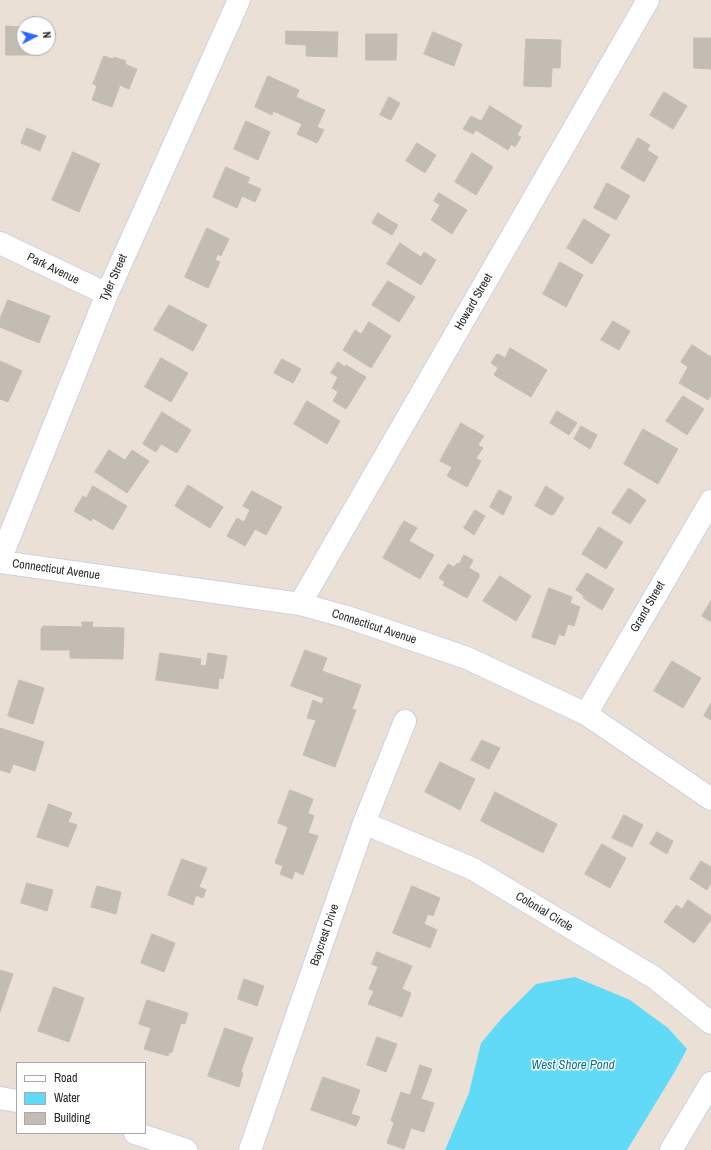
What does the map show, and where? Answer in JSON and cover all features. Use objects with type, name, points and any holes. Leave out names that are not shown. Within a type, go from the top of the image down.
[{"type":"street","name":"Tyler Street","points":[[0,561],[106,294],[239,0]]},
{"type":"street","name":"Howard Street","points":[[300,604],[648,0]]},
{"type":"street","name":"Park Avenue","points":[[0,243],[106,294]]},
{"type":"street","name":"Grand Street","points":[[586,714],[711,501]]},
{"type":"street","name":"Connecticut Avenue","points":[[0,561],[300,604],[347,617],[467,658],[586,714],[711,799]]},
{"type":"street","name":"Baycrest Drive","points":[[250,1150],[364,823],[405,721]]},
{"type":"street","name":"Colonial Circle","points":[[364,823],[473,869],[655,978],[711,1023]]},
{"type":"street","points":[[671,1150],[711,1084]]},
{"type":"street","points":[[0,1098],[16,1101]]},
{"type":"street","points":[[138,1134],[186,1150]]},
{"type":"water","name":"West Shore Pond","points":[[575,977],[630,1000],[668,1028],[687,1049],[627,1150],[445,1150],[469,1093],[481,1043],[503,1017],[536,984]]},
{"type":"building","points":[[6,26],[16,27],[16,55],[6,55]]},
{"type":"building","points":[[286,31],[338,32],[337,57],[306,56],[306,45],[286,44]]},
{"type":"building","points":[[433,32],[462,44],[454,66],[424,54]]},
{"type":"building","points":[[366,34],[397,34],[396,60],[366,60]]},
{"type":"building","points":[[694,38],[711,38],[711,69],[694,68]]},
{"type":"building","points":[[526,39],[561,40],[560,68],[552,68],[551,87],[524,86]]},
{"type":"building","points":[[104,56],[113,59],[114,57],[126,61],[125,64],[137,69],[129,89],[120,85],[112,107],[92,100],[97,86],[93,84]]},
{"type":"building","points":[[268,76],[299,90],[296,97],[325,110],[317,127],[324,130],[317,143],[297,134],[302,124],[273,111],[272,115],[255,107]]},
{"type":"building","points":[[664,92],[687,106],[673,129],[650,115]]},
{"type":"building","points":[[389,97],[400,103],[391,120],[380,115]]},
{"type":"building","points":[[490,106],[522,126],[517,135],[521,137],[515,147],[511,144],[508,150],[476,130],[473,134],[463,129],[471,116],[481,121]]},
{"type":"building","points":[[246,121],[270,132],[258,160],[234,149]]},
{"type":"building","points":[[27,128],[46,136],[40,151],[21,143]]},
{"type":"building","points":[[638,138],[650,145],[647,150],[658,157],[644,182],[621,168]]},
{"type":"building","points":[[417,143],[436,155],[425,173],[406,161]]},
{"type":"building","points":[[73,152],[100,164],[79,212],[52,200]]},
{"type":"building","points":[[472,153],[493,167],[476,195],[455,182]]},
{"type":"building","points":[[226,167],[250,178],[247,183],[261,189],[255,202],[242,196],[237,208],[213,197]]},
{"type":"building","points":[[607,183],[630,196],[616,220],[594,208]]},
{"type":"building","points":[[439,193],[467,210],[452,234],[431,220],[440,205],[434,201]]},
{"type":"building","points":[[378,213],[398,225],[392,235],[372,223]]},
{"type":"building","points":[[584,219],[610,235],[592,264],[567,248]]},
{"type":"building","points":[[207,228],[229,239],[221,256],[218,254],[215,260],[220,262],[208,288],[185,277]]},
{"type":"building","points":[[400,243],[421,257],[424,252],[436,260],[421,285],[387,264]]},
{"type":"building","points":[[560,262],[583,275],[566,307],[543,294]]},
{"type":"building","points":[[388,281],[415,297],[399,322],[372,305]]},
{"type":"building","points":[[8,300],[50,316],[39,343],[0,327],[0,319]]},
{"type":"building","points":[[169,305],[207,325],[193,351],[154,330]]},
{"type":"building","points":[[613,321],[630,331],[619,350],[601,340]]},
{"type":"building","points":[[369,322],[391,336],[371,368],[343,350],[355,330],[361,334]]},
{"type":"building","points":[[692,345],[711,357],[711,395],[708,400],[679,383],[688,367],[681,362]]},
{"type":"building","points":[[510,348],[547,370],[531,397],[494,375],[498,368],[491,363],[498,354],[505,358]]},
{"type":"building","points":[[161,358],[188,373],[171,402],[145,387]]},
{"type":"building","points":[[282,359],[301,369],[293,383],[274,373]]},
{"type":"building","points":[[0,361],[22,371],[8,402],[0,399]]},
{"type":"building","points":[[338,362],[366,377],[346,409],[333,401],[338,392],[332,388],[338,377],[331,373]]},
{"type":"building","points":[[683,396],[704,409],[687,435],[666,421]]},
{"type":"building","points":[[307,401],[340,421],[327,444],[294,424]]},
{"type":"building","points":[[557,411],[577,423],[569,435],[550,423]]},
{"type":"building","points":[[162,412],[191,430],[177,453],[161,444],[156,452],[143,444]]},
{"type":"building","points":[[461,423],[484,436],[478,445],[483,448],[476,458],[481,461],[467,487],[447,476],[452,467],[440,461]]},
{"type":"building","points":[[581,426],[597,435],[590,449],[574,439]]},
{"type":"building","points":[[643,429],[678,449],[658,484],[624,464]]},
{"type":"building","points":[[109,450],[125,460],[132,450],[149,461],[127,493],[95,472]]},
{"type":"building","points":[[188,485],[223,507],[210,528],[175,506]]},
{"type":"building","points":[[93,486],[127,506],[113,530],[93,518],[91,521],[74,511],[83,496],[86,498]]},
{"type":"building","points":[[546,486],[564,498],[554,514],[551,515],[535,506]]},
{"type":"building","points":[[629,488],[646,500],[630,524],[612,513]]},
{"type":"building","points":[[499,490],[512,497],[503,515],[490,507]]},
{"type":"building","points":[[252,491],[282,507],[266,535],[255,529],[245,546],[227,536],[237,518],[244,522],[250,510],[243,506]]},
{"type":"building","points":[[475,510],[485,516],[474,535],[464,528]]},
{"type":"building","points":[[404,521],[417,528],[409,541],[434,555],[420,579],[383,558]]},
{"type":"building","points":[[599,527],[623,542],[606,569],[582,554]]},
{"type":"building","points":[[464,555],[473,560],[469,568],[479,574],[479,577],[467,598],[443,585],[445,582],[439,578],[448,564],[454,567],[457,563],[459,564]]},
{"type":"building","points":[[587,573],[614,589],[602,610],[583,598],[584,596],[576,590]]},
{"type":"building","points":[[500,576],[531,596],[516,621],[483,601]]},
{"type":"building","points":[[549,588],[572,597],[570,603],[580,607],[574,626],[568,624],[564,636],[559,634],[555,645],[532,637]]},
{"type":"building","points":[[711,601],[711,622],[702,616]]},
{"type":"building","points":[[82,622],[93,622],[92,627],[124,628],[123,659],[70,658],[70,650],[41,650],[41,629],[43,626],[82,627]]},
{"type":"building","points":[[305,650],[327,658],[322,671],[361,685],[352,709],[356,710],[335,767],[303,755],[316,720],[307,718],[313,700],[322,704],[324,698],[291,686]]},
{"type":"building","points":[[160,653],[201,659],[200,665],[206,666],[208,653],[227,656],[223,679],[219,678],[218,689],[156,680]]},
{"type":"building","points":[[672,661],[701,678],[683,708],[654,691]]},
{"type":"building","points":[[19,680],[44,688],[33,724],[8,716]]},
{"type":"building","points":[[711,703],[711,720],[704,716]]},
{"type":"building","points":[[0,728],[44,742],[35,771],[13,764],[10,773],[0,770]]},
{"type":"building","points":[[482,740],[500,748],[489,769],[471,760]]},
{"type":"building","points":[[440,762],[475,779],[460,810],[425,792]]},
{"type":"building","points":[[290,790],[313,799],[308,813],[314,816],[308,833],[318,836],[303,875],[295,871],[292,879],[280,874],[283,866],[275,863],[288,827],[278,823]]},
{"type":"building","points":[[495,792],[557,824],[543,853],[481,821]]},
{"type":"building","points":[[49,804],[72,813],[68,822],[77,825],[68,847],[37,837]]},
{"type":"building","points":[[624,815],[643,825],[632,847],[612,838]]},
{"type":"building","points":[[657,832],[673,841],[667,854],[650,844]]},
{"type":"building","points":[[602,844],[626,858],[610,888],[585,874]]},
{"type":"building","points":[[182,859],[207,868],[199,887],[206,890],[203,898],[196,895],[193,905],[168,895]]},
{"type":"building","points":[[701,861],[711,867],[711,883],[707,890],[690,879]]},
{"type":"building","points":[[27,883],[53,890],[47,911],[21,903]]},
{"type":"building","points":[[97,886],[121,892],[116,914],[91,907]]},
{"type":"building","points":[[412,886],[440,898],[433,916],[428,914],[424,924],[437,930],[430,948],[393,933]]},
{"type":"building","points":[[688,900],[711,916],[711,920],[694,943],[664,922],[676,905],[682,909]]},
{"type":"building","points":[[152,934],[175,943],[164,972],[141,963]]},
{"type":"building","points":[[377,952],[412,966],[402,989],[411,993],[402,1017],[368,1004],[374,991],[369,989],[378,967],[372,964]]},
{"type":"building","points":[[0,970],[13,974],[0,1012]]},
{"type":"building","points":[[244,979],[264,986],[257,1006],[238,999]]},
{"type":"building","points":[[54,987],[84,998],[69,1042],[38,1031]]},
{"type":"building","points":[[147,1000],[188,1013],[185,1024],[181,1023],[172,1052],[169,1053],[168,1056],[144,1049],[151,1028],[139,1024]]},
{"type":"building","points":[[225,1028],[253,1038],[241,1071],[243,1074],[239,1087],[208,1076]]},
{"type":"building","points":[[377,1037],[397,1044],[386,1072],[367,1065]]},
{"type":"building","points":[[420,1065],[432,1069],[421,1099],[434,1103],[424,1132],[411,1128],[404,1149],[387,1143],[394,1123],[391,1120],[401,1092],[410,1095]]},
{"type":"building","points":[[323,1077],[360,1090],[351,1114],[360,1117],[356,1126],[311,1110]]}]
